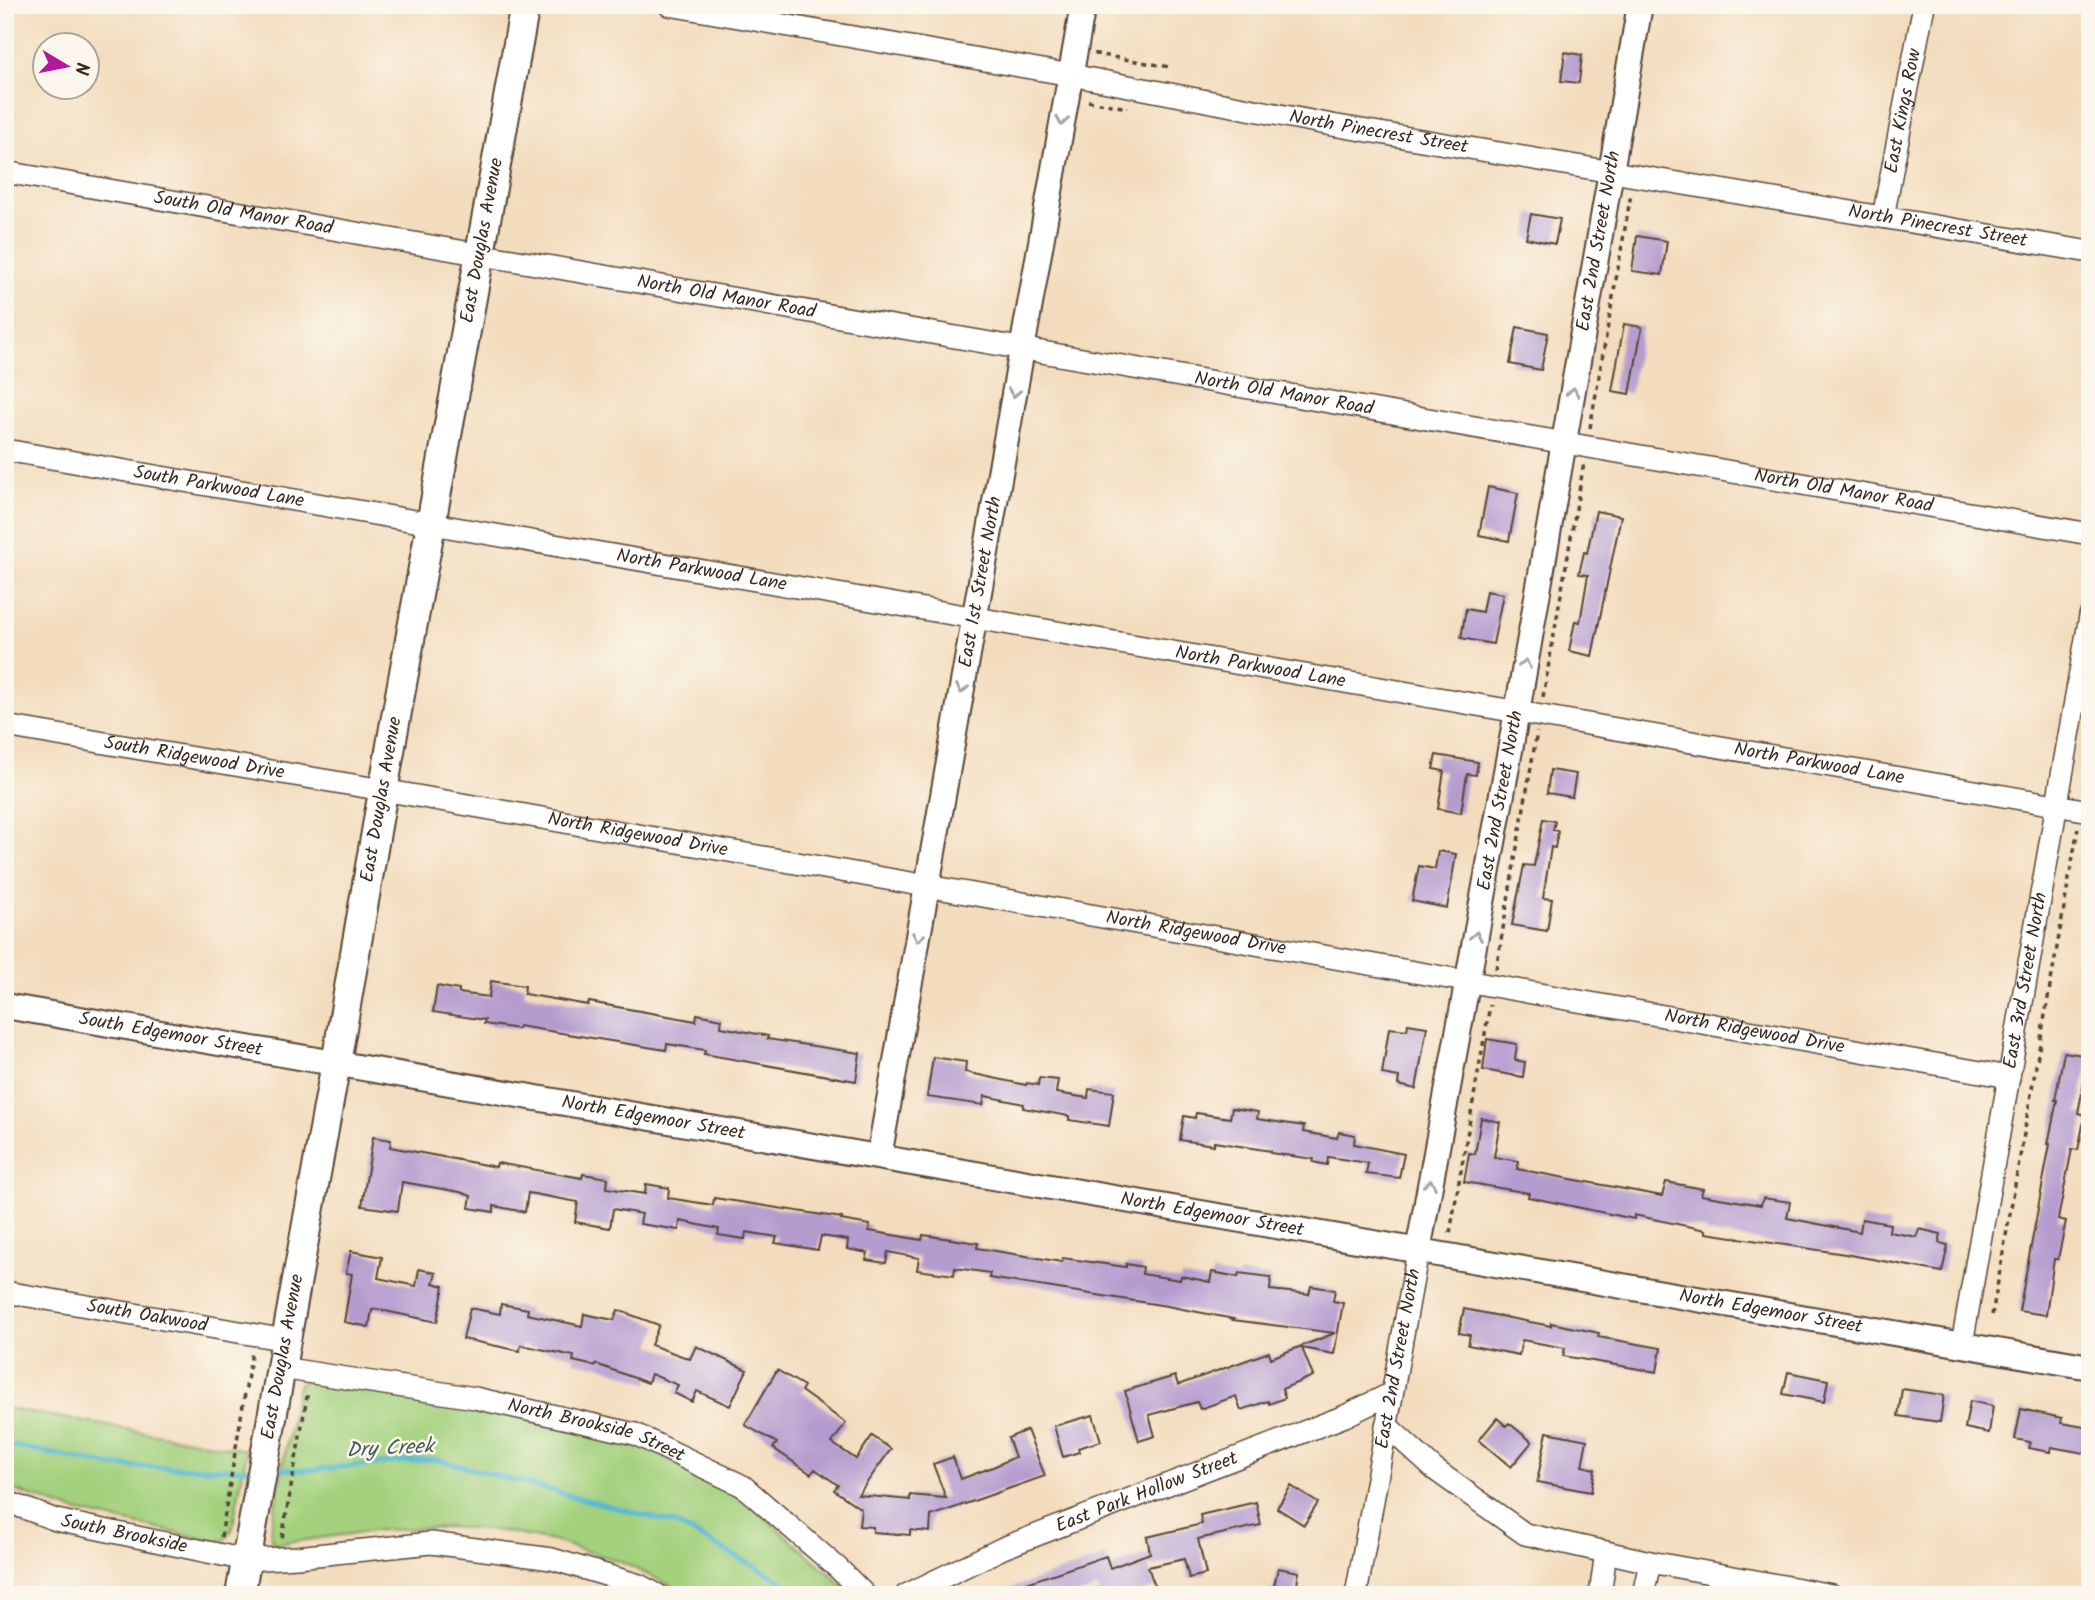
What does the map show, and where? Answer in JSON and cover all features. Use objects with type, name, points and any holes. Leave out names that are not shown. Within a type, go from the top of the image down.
[{"type":"main road","name":"East Douglas Avenue","points":[[240,1595],[526,5]]},
{"type":"street","name":"North Pinecrest Street","points":[[669,5],[1070,75],[1332,125],[2090,253]]},
{"type":"street","name":"East 1st Street North","points":[[879,1157],[1083,5]]},
{"type":"street","name":"East 2nd Street North","points":[[1356,1595],[1467,982],[1528,714],[1622,174],[1640,5]]},
{"type":"street","name":"East Kings Row","points":[[1883,217],[1924,5]]},
{"type":"street","name":"South Old Manor Road","points":[[5,172],[481,253]]},
{"type":"street","name":"North Old Manor Road","points":[[481,253],[2090,534]]},
{"type":"street","name":"South Parkwood Lane","points":[[5,450],[431,523]]},
{"type":"street","name":"North Parkwood Lane","points":[[431,523],[2085,811]]},
{"type":"street","name":"East 3rd Street North","points":[[1962,1344],[2090,616]]},
{"type":"street","name":"South Ridgewood Drive","points":[[5,726],[383,790]]},
{"type":"street","name":"North Ridgewood Drive","points":[[383,790],[2009,1077]]},
{"type":"street","name":"South Edgemoor Street","points":[[5,1006],[336,1063]]},
{"type":"street","name":"North Edgemoor Street","points":[[336,1063],[2090,1367]]},
{"type":"street","name":"South Oakwood","points":[[5,1292],[255,1335],[284,1354]]},
{"type":"street","name":"North Brookside Street","points":[[284,1354],[311,1372],[475,1398],[635,1434],[743,1486],[839,1569],[864,1595]]},
{"type":"street","name":"East Park Hollow Street","points":[[906,1595],[1003,1548],[1345,1416],[1392,1393]]},
{"type":"street","points":[[1386,1425],[1434,1469],[1525,1534],[1650,1562],[1832,1595]]},
{"type":"street","name":"South Brookside","points":[[5,1501],[56,1520],[246,1559]]},
{"type":"street","points":[[246,1559],[431,1543],[552,1559],[639,1585],[658,1595]]},
{"type":"street","points":[[1600,1595],[1606,1552]]},
{"type":"street","points":[[1643,1595],[1650,1562]]},
{"type":"path","points":[[1098,42],[1096,54],[1170,67]]},
{"type":"path","points":[[1450,1233],[1493,986],[1528,714],[1622,174]]},
{"type":"path","points":[[1992,1315],[2085,811],[2090,760]]},
{"type":"path","points":[[218,1554],[255,1335]]},
{"type":"path","points":[[279,1558],[311,1372]]},
{"type":"green space","points":[[307,1380],[540,1419],[648,1448],[746,1501],[854,1595],[691,1595],[619,1561],[553,1541],[500,1531],[450,1527],[380,1530],[275,1544],[271,1538],[271,1528],[297,1389],[300,1383]]},
{"type":"green space","points":[[5,1408],[247,1450],[232,1530],[225,1540],[210,1540],[75,1511],[5,1487]]},
{"type":"building","points":[[1565,52],[1582,55],[1579,83],[1561,81]]},
{"type":"building","points":[[1531,214],[1560,219],[1555,244],[1526,238]]},
{"type":"building","points":[[1637,236],[1667,241],[1662,275],[1632,271]]},
{"type":"building","points":[[1624,324],[1642,327],[1630,394],[1612,391]]},
{"type":"building","points":[[1517,327],[1548,333],[1541,370],[1510,364]]},
{"type":"building","points":[[1488,487],[1518,493],[1509,541],[1479,535]]},
{"type":"building","points":[[1596,511],[1621,516],[1592,656],[1569,651],[1575,621],[1580,622],[1588,575],[1579,574],[1584,552],[1587,553]]},
{"type":"building","points":[[1486,591],[1503,594],[1493,644],[1461,638],[1466,609],[1482,612]]},
{"type":"building","points":[[1436,755],[1478,762],[1476,775],[1467,774],[1461,813],[1438,809],[1444,771],[1433,769]]},
{"type":"building","points":[[1550,770],[1576,774],[1572,797],[1547,793]]},
{"type":"building","points":[[1543,819],[1555,821],[1553,830],[1558,831],[1555,848],[1551,847],[1543,898],[1552,899],[1547,931],[1512,925],[1524,865],[1534,866]]},
{"type":"building","points":[[1438,851],[1456,854],[1447,908],[1412,901],[1419,866],[1435,869]]},
{"type":"building","points":[[491,981],[525,986],[524,994],[588,1005],[589,1002],[696,1021],[697,1014],[722,1019],[721,1027],[768,1036],[767,1039],[860,1053],[856,1081],[704,1054],[705,1050],[667,1044],[666,1050],[519,1026],[518,1029],[484,1024],[485,1020],[433,1012],[437,986],[459,990],[459,993],[489,997]]},
{"type":"building","points":[[1408,1024],[1427,1027],[1416,1089],[1398,1085],[1399,1077],[1382,1074],[1389,1028],[1407,1030]]},
{"type":"building","points":[[1487,1039],[1517,1044],[1515,1060],[1525,1062],[1523,1077],[1483,1070]]},
{"type":"building","points":[[2064,1052],[2089,1056],[2078,1113],[2085,1115],[2078,1150],[2072,1149],[2058,1219],[2066,1221],[2058,1259],[2054,1259],[2046,1315],[2019,1311]]},
{"type":"building","points":[[933,1057],[966,1062],[965,1072],[1026,1085],[1038,1085],[1039,1078],[1058,1080],[1056,1093],[1088,1098],[1089,1089],[1114,1092],[1109,1126],[1069,1120],[1069,1116],[1023,1108],[1024,1104],[985,1096],[983,1105],[927,1097]]},
{"type":"building","points":[[1232,1108],[1258,1112],[1257,1119],[1304,1126],[1303,1132],[1337,1138],[1339,1132],[1355,1135],[1354,1144],[1404,1154],[1399,1178],[1366,1174],[1368,1163],[1328,1157],[1327,1165],[1313,1162],[1314,1159],[1270,1153],[1271,1151],[1180,1140],[1184,1116],[1195,1118],[1196,1113],[1230,1118]]},
{"type":"building","points":[[1481,1118],[1500,1122],[1494,1157],[1519,1161],[1517,1169],[1662,1196],[1666,1182],[1703,1189],[1701,1195],[1761,1205],[1763,1198],[1790,1202],[1787,1218],[1860,1232],[1862,1219],[1890,1224],[1889,1232],[1917,1237],[1919,1229],[1941,1234],[1939,1243],[1948,1245],[1942,1272],[1706,1233],[1706,1230],[1634,1215],[1634,1219],[1528,1197],[1529,1193],[1464,1182],[1469,1153],[1475,1154]]},
{"type":"building","points":[[373,1137],[391,1140],[390,1147],[496,1167],[497,1163],[582,1178],[583,1174],[608,1178],[607,1188],[645,1194],[646,1184],[669,1188],[668,1198],[713,1205],[714,1198],[842,1218],[841,1220],[870,1225],[869,1231],[922,1240],[923,1235],[978,1243],[977,1248],[1062,1262],[1063,1258],[1126,1267],[1126,1264],[1143,1267],[1142,1274],[1180,1280],[1181,1276],[1210,1282],[1212,1272],[1238,1277],[1239,1273],[1271,1277],[1270,1290],[1309,1294],[1311,1286],[1335,1290],[1333,1301],[1343,1303],[1334,1354],[1302,1348],[1313,1376],[1282,1389],[1285,1398],[1241,1410],[1236,1396],[1200,1409],[1197,1402],[1149,1415],[1155,1436],[1139,1441],[1125,1391],[1175,1376],[1178,1385],[1269,1352],[1271,1358],[1335,1333],[1233,1320],[1167,1306],[989,1278],[990,1273],[955,1268],[954,1275],[917,1270],[919,1258],[888,1252],[886,1263],[866,1260],[868,1253],[847,1249],[848,1240],[821,1236],[818,1250],[775,1243],[777,1237],[746,1232],[745,1239],[718,1235],[719,1229],[680,1221],[679,1230],[640,1224],[642,1214],[613,1209],[610,1228],[575,1222],[578,1202],[528,1193],[525,1212],[494,1206],[494,1212],[469,1208],[471,1196],[460,1192],[402,1182],[398,1211],[362,1206]]},
{"type":"building","points":[[351,1251],[382,1257],[378,1278],[416,1286],[419,1269],[436,1273],[433,1283],[444,1286],[437,1322],[376,1309],[372,1310],[369,1327],[344,1322],[352,1274],[346,1273]]},
{"type":"building","points":[[501,1304],[528,1309],[527,1314],[582,1326],[584,1314],[614,1320],[618,1310],[659,1325],[651,1345],[690,1359],[696,1346],[747,1370],[730,1406],[697,1391],[692,1402],[674,1393],[678,1385],[651,1374],[648,1383],[596,1364],[595,1366],[573,1361],[574,1356],[521,1345],[520,1351],[463,1339],[470,1308],[500,1314]]},
{"type":"building","points":[[1464,1309],[1551,1326],[1551,1323],[1599,1333],[1598,1337],[1661,1348],[1657,1372],[1563,1356],[1565,1348],[1522,1340],[1519,1355],[1468,1345],[1470,1335],[1459,1333]]},
{"type":"building","points":[[777,1370],[804,1386],[801,1391],[846,1423],[832,1443],[856,1459],[872,1436],[891,1449],[858,1495],[910,1500],[910,1495],[946,1498],[933,1464],[953,1457],[961,1479],[1015,1457],[1008,1438],[1027,1430],[1045,1476],[931,1516],[930,1532],[910,1530],[910,1535],[873,1532],[873,1527],[859,1526],[861,1509],[834,1490],[838,1485],[815,1469],[811,1474],[773,1448],[777,1443],[745,1425]]},
{"type":"building","points":[[1788,1372],[1828,1380],[1824,1402],[1783,1394]]},
{"type":"building","points":[[1902,1389],[1944,1395],[1940,1422],[1898,1416]]},
{"type":"building","points":[[1970,1401],[1993,1406],[1989,1433],[1965,1428]]},
{"type":"building","points":[[2021,1409],[2062,1418],[2061,1423],[2090,1428],[2090,1454],[2051,1447],[2050,1452],[2028,1448],[2030,1442],[2015,1439]]},
{"type":"building","points":[[1093,1415],[1101,1441],[1078,1448],[1079,1452],[1063,1457],[1054,1426]]},
{"type":"building","points":[[1497,1418],[1506,1426],[1509,1423],[1532,1442],[1511,1467],[1479,1440]]},
{"type":"building","points":[[1547,1432],[1587,1440],[1582,1466],[1595,1469],[1591,1492],[1537,1482]]},
{"type":"building","points":[[1291,1486],[1318,1503],[1304,1525],[1277,1508]]},
{"type":"building","points":[[1256,1502],[1261,1525],[1198,1539],[1206,1574],[1189,1578],[1184,1559],[1148,1567],[1155,1587],[1135,1595],[1100,1595],[1098,1588],[1078,1595],[1000,1595],[1000,1592],[1106,1556],[1110,1568],[1150,1553],[1147,1537],[1202,1524],[1200,1515]]},
{"type":"building","points":[[1278,1568],[1299,1572],[1295,1595],[1272,1595]]},
{"type":"waterway","name":"Dry Creek","points":[[5,1444],[112,1466],[252,1469]]},
{"type":"waterway","name":"Dry Creek","points":[[273,1469],[308,1470],[435,1459],[676,1524],[780,1580],[792,1595]]}]
